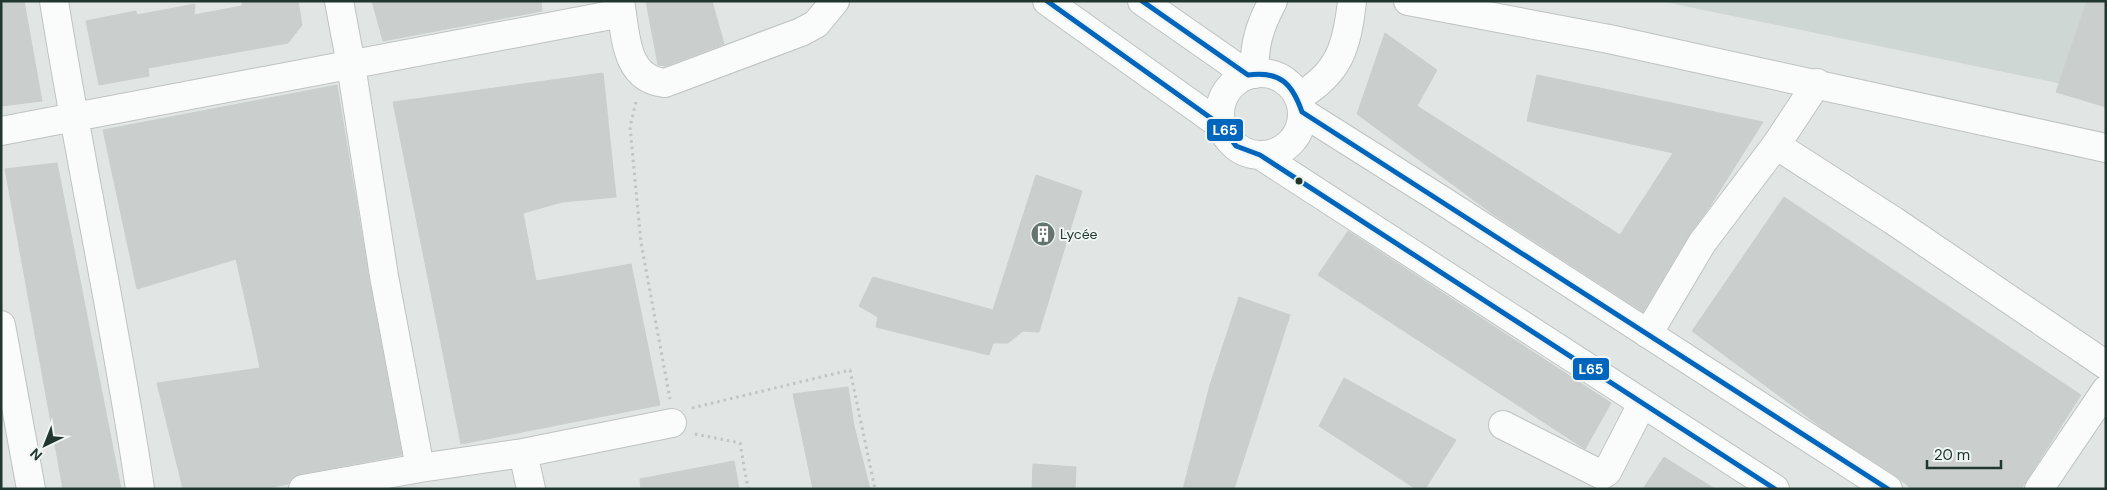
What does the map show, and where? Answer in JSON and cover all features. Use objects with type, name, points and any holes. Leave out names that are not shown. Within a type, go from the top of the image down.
[{"type":"street","points":[[54,1],[73,119],[130,421],[140,489]]},
{"type":"street","points":[[339,1],[352,65],[384,276],[420,468]]},
{"type":"street","points":[[1,131],[73,119],[352,65],[621,7],[631,61],[642,76],[649,81],[665,84],[748,53],[816,24],[835,1]]},
{"type":"street","points":[[1047,1],[1222,126]]},
{"type":"street","points":[[1142,1],[1252,75]]},
{"type":"street","points":[[1252,75],[1255,44],[1260,27],[1273,1]]},
{"type":"street","points":[[1260,155],[1278,152],[1293,140],[1301,123],[1300,104],[1309,90],[1336,64],[1345,43],[1352,1]]},
{"type":"street","points":[[1408,1],[1609,39],[2106,148]]},
{"type":"street","points":[[1775,489],[1260,155],[1240,150],[1226,135],[1222,126],[1220,110],[1224,95],[1234,83],[1252,75],[1264,74],[1280,78],[1300,104],[1443,201],[1888,489]]},
{"type":"street","points":[[1648,334],[1702,244],[1776,144],[1816,83]]},
{"type":"street","points":[[1776,144],[1894,221],[2106,365]]},
{"type":"street","points":[[1,325],[31,489]]},
{"type":"street","points":[[2039,489],[2106,390]]},
{"type":"street","points":[[1503,425],[1602,475],[1607,472],[1642,404]]},
{"type":"street","points":[[309,488],[523,452],[670,418]]},
{"type":"street","points":[[523,452],[531,489]]},
{"type":"path","points":[[642,76],[630,127],[641,243],[670,402],[670,418],[674,430],[740,443],[748,489]]},
{"type":"path","points":[[670,418],[850,370],[875,489]]},
{"type":"shaded area","points":[[1660,1],[2106,1],[2106,93]]},
{"type":"building","points":[[1,1],[24,1],[42,101],[1,106]]},
{"type":"building","points":[[242,1],[298,1],[302,25],[288,43],[148,68],[149,76],[99,85],[86,21],[136,11],[137,15],[195,4],[194,15],[242,6]]},
{"type":"building","points":[[372,1],[541,1],[542,11],[383,41]]},
{"type":"building","points":[[646,1],[712,1],[724,44],[666,66],[658,65]]},
{"type":"building","points":[[2087,1],[2106,1],[2106,107],[2056,92]]},
{"type":"building","points":[[1385,33],[1437,70],[1417,106],[1620,235],[1673,153],[1527,121],[1537,75],[1763,122],[1710,206],[1689,235],[1643,312],[1494,215],[1357,114]]},
{"type":"building","points":[[603,73],[616,197],[562,202],[523,213],[536,281],[631,264],[660,405],[461,444],[393,102]]},
{"type":"building","points":[[337,85],[369,279],[402,455],[300,474],[293,477],[288,484],[263,489],[183,489],[157,383],[260,368],[256,348],[236,259],[137,289],[103,130]]},
{"type":"building","points":[[57,163],[121,489],[63,489],[5,169]]},
{"type":"building","name":"Lycée","points":[[1036,175],[1082,191],[1039,332],[1023,331],[1008,343],[993,343],[989,355],[876,327],[878,317],[859,306],[873,277],[993,310]]},
{"type":"building","points":[[1784,197],[2081,395],[2021,489],[1912,489],[1896,476],[1825,430],[1692,331]]},
{"type":"building","points":[[1348,231],[1611,403],[1585,449],[1318,275]]},
{"type":"building","points":[[1239,297],[1290,315],[1234,489],[1183,489],[1210,385]]},
{"type":"building","points":[[1344,378],[1456,440],[1425,489],[1416,489],[1319,426]]},
{"type":"building","points":[[848,387],[854,426],[870,489],[813,489],[793,394]]},
{"type":"building","points":[[1664,457],[1686,471],[1715,489],[1643,489]]},
{"type":"building","points":[[734,461],[739,489],[641,489],[640,479]]},
{"type":"building","points":[[1033,464],[1076,467],[1075,489],[1032,489]]},
{"type":"transit line","name":"L65","points":[[1047,1],[1222,126],[1236,146],[1260,155],[1775,489]]},
{"type":"transit line","name":"L65","points":[[1142,1],[1248,75],[1259,74],[1277,77],[1289,86],[1302,112],[1888,489]]},
{"type":"place","name":"Lycée","points":[[1043,234]]}]
